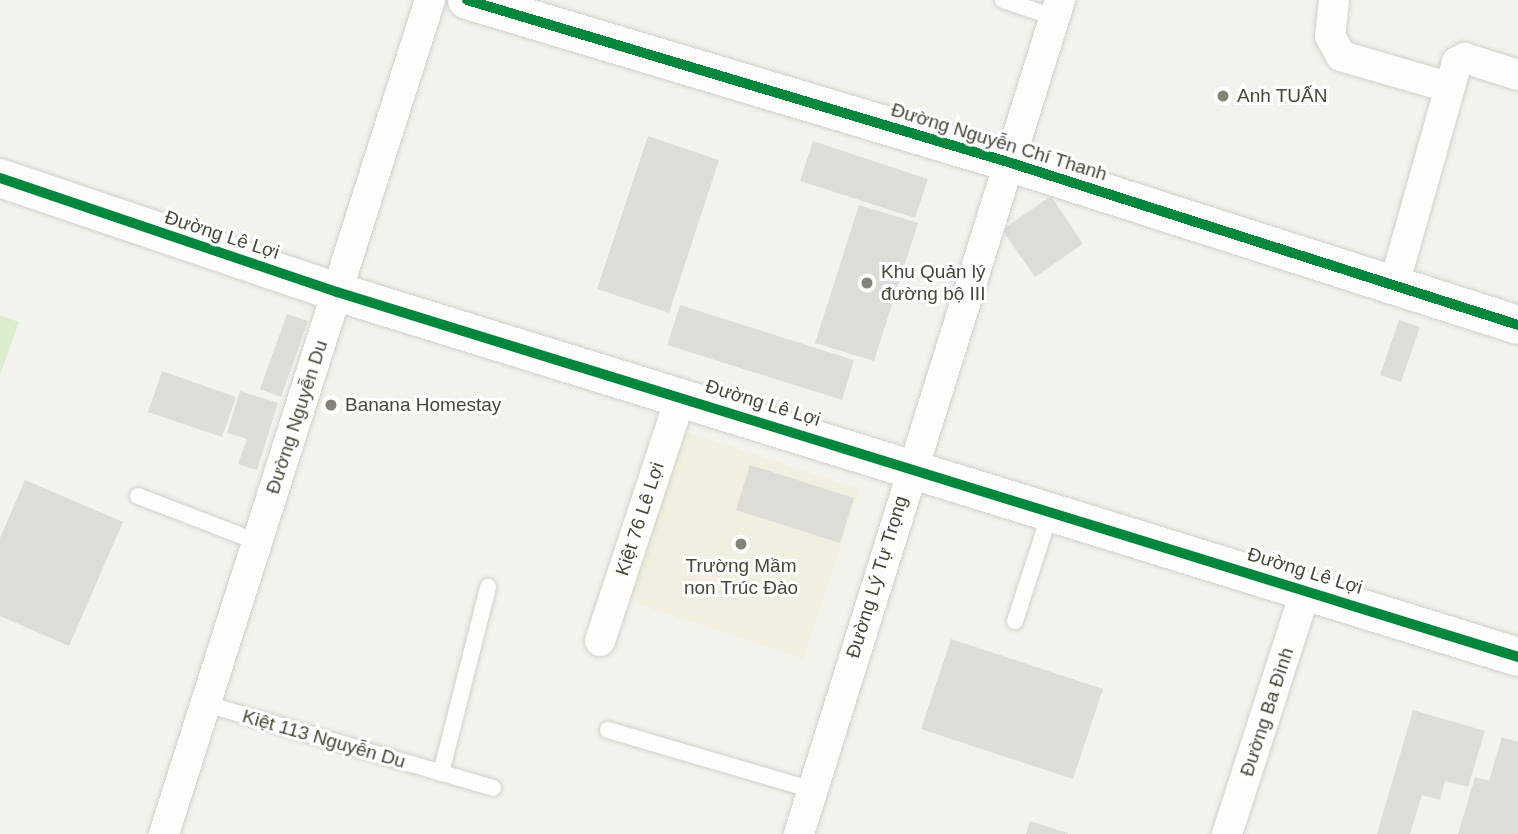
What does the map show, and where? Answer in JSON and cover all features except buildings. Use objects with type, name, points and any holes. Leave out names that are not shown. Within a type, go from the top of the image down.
[{"type":"street","name":"Đường Nguyễn Du","points":[[164,834],[430,0]]},
{"type":"street","name":"Đường Nguyễn Chí Thanh","points":[[467,0],[1008,162],[1518,325]]},
{"type":"street","points":[[1334,0],[1330,36],[1341,56],[1448,87]]},
{"type":"street","name":"Đường Lý Tự Trọng","points":[[799,834],[911,467],[1057,9]]},
{"type":"street","points":[[1394,285],[1448,87],[1462,59],[1518,75]]},
{"type":"street","name":"Đường Lê Lợi","points":[[0,178],[337,292],[911,467],[1518,657]]},
{"type":"street","name":"Kiệt 76 Lê Lợi","points":[[600,641],[681,396]]},
{"type":"street","name":"Đường Ba Đình","points":[[1227,834],[1306,590]]},
{"type":"lane","points":[[1003,0],[1057,9]]},
{"type":"lane","points":[[138,496],[258,542]]},
{"type":"lane","points":[[1015,621],[1051,511]]},
{"type":"lane","points":[[441,773],[488,587]]},
{"type":"lane","name":"Kiệt 113 Nguyễn Du","points":[[206,704],[492,788]]},
{"type":"lane","points":[[608,730],[813,790]]},
{"type":"shaded area","name":"Trường Mầm non Trúc Đào","points":[[679,429],[860,489],[803,659],[622,599]]},
{"type":"green space","points":[[0,315],[19,322],[0,375]]},
{"type":"cycle path","points":[[467,0],[1008,162],[1518,325]]},
{"type":"cycle path","points":[[0,178],[337,292],[1518,657]]},
{"type":"place","name":"Anh TUẤN","points":[[1223,96]]},
{"type":"place","name":"Khu Quản lý đường bộ III","points":[[867,283]]},
{"type":"place","name":"Banana Homestay","points":[[331,405]]},
{"type":"place","name":"Trường Mầm non Trúc Đào","points":[[741,544]]}]
